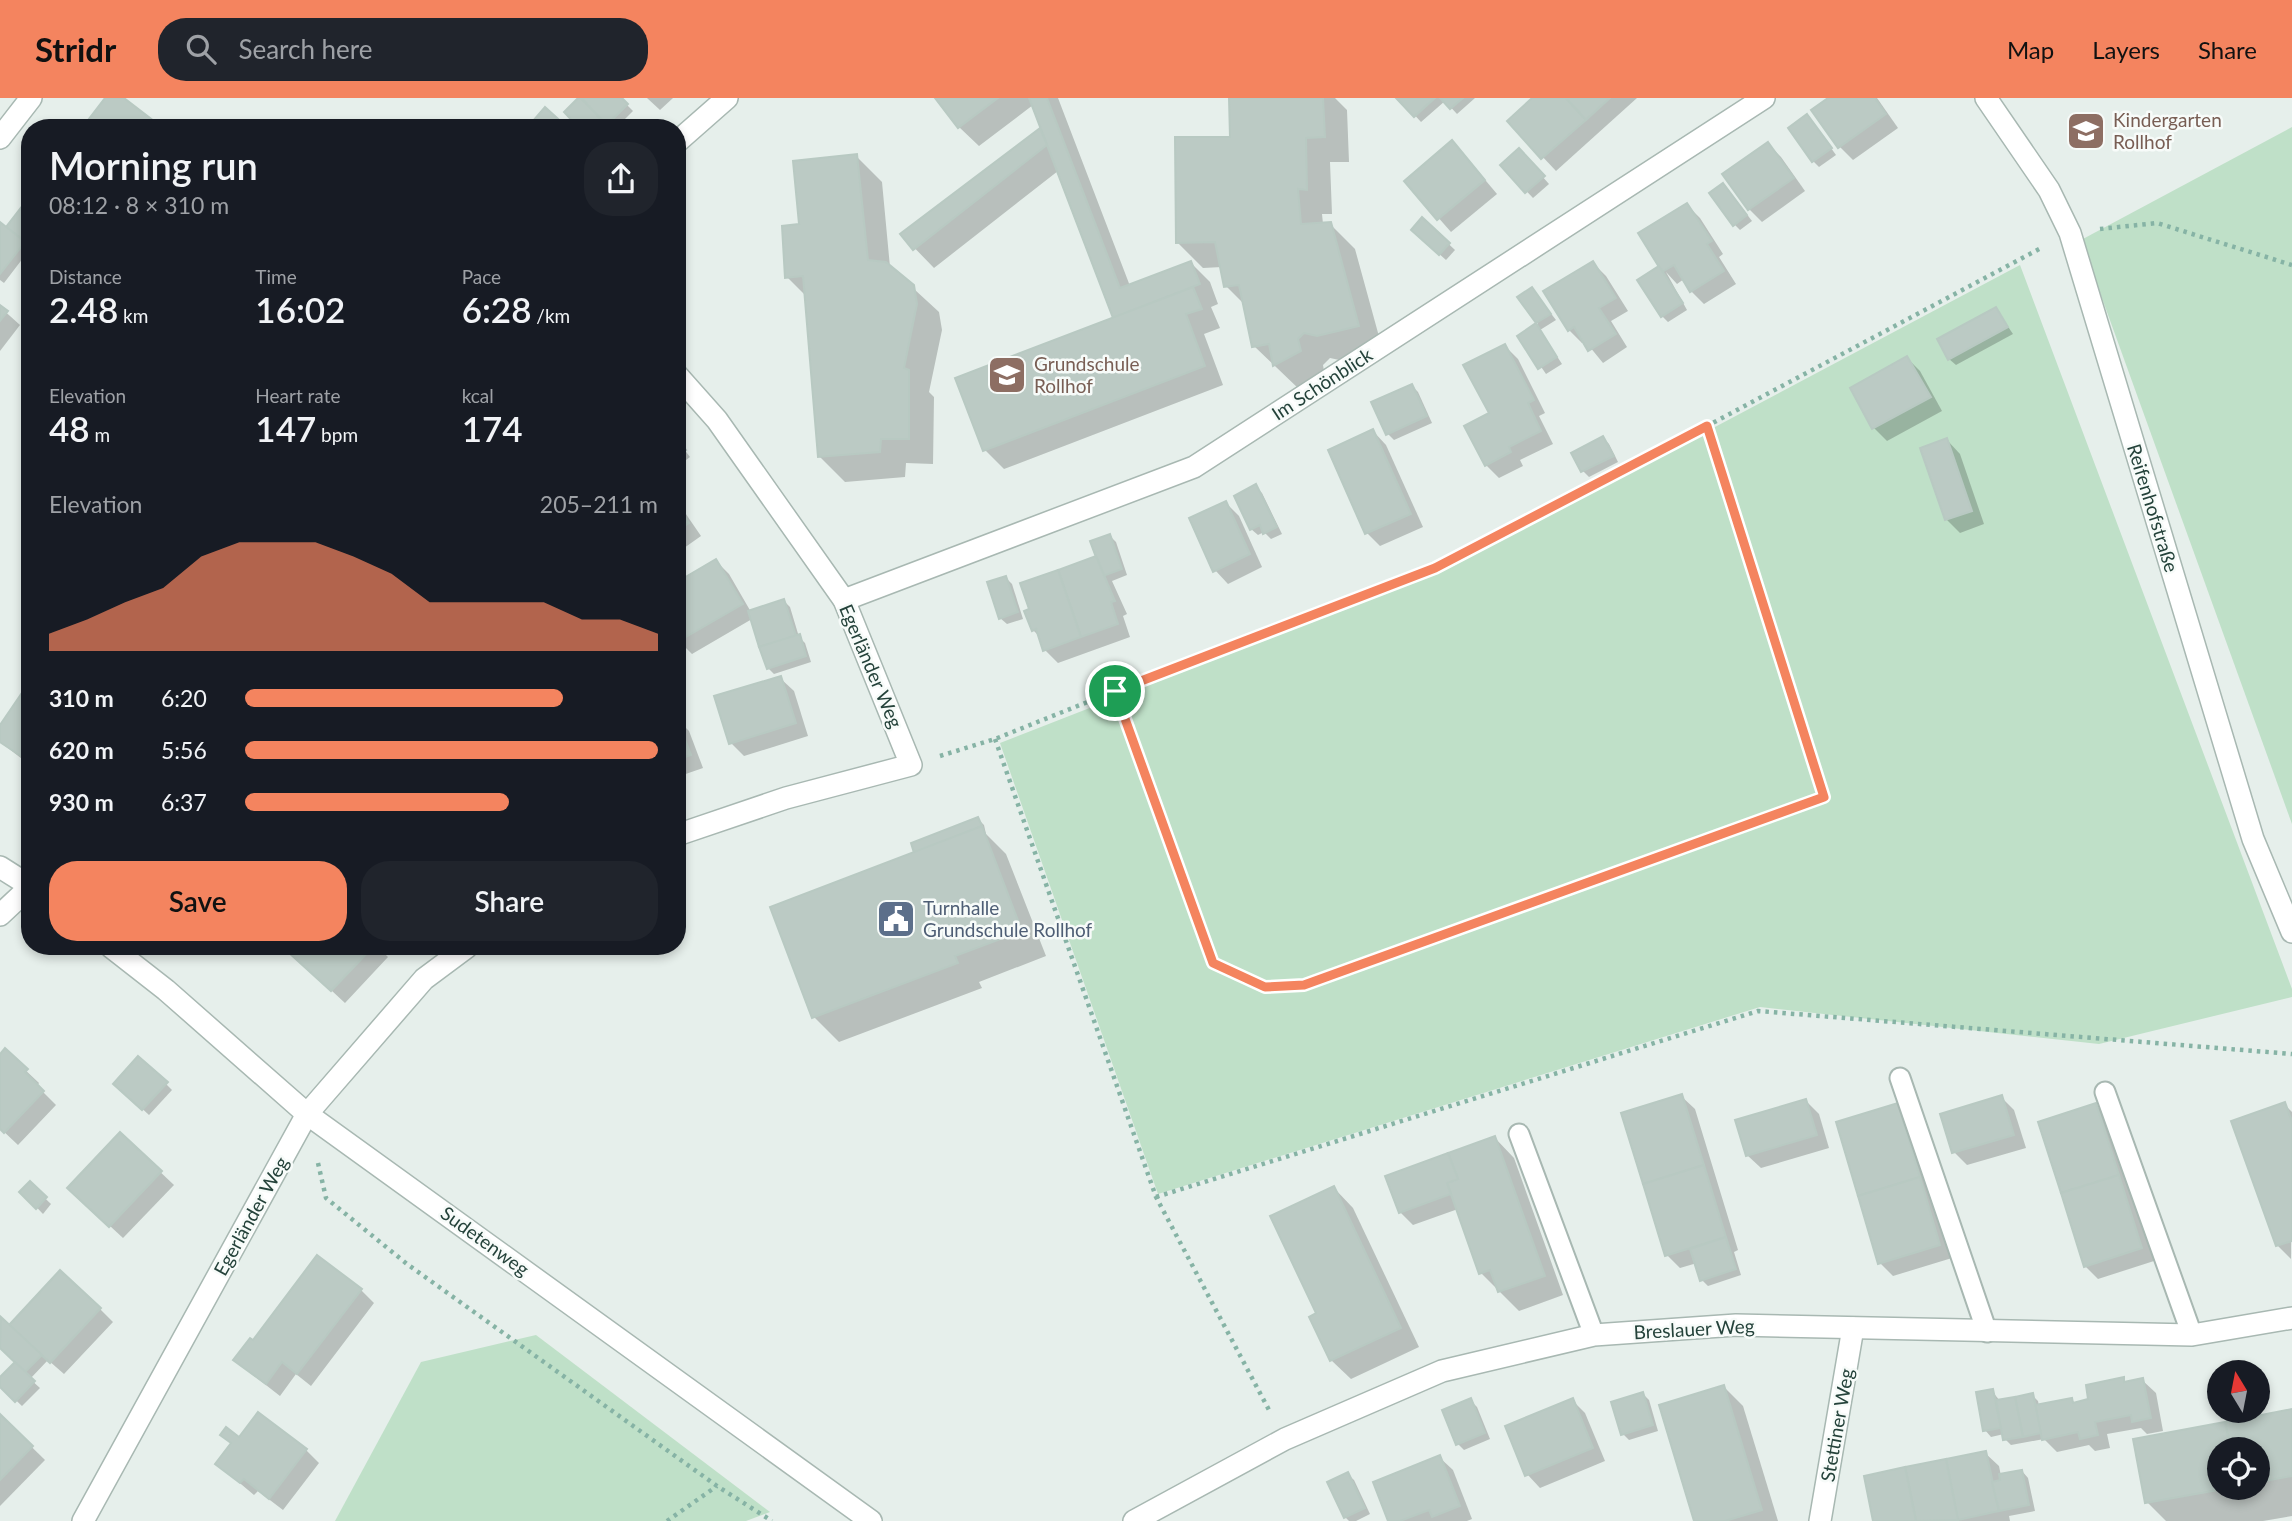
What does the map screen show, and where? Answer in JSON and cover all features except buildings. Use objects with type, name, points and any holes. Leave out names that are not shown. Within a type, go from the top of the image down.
[{"type":"street","points":[[0,138],[31,98]]},
{"type":"street","points":[[686,134],[727,98]]},
{"type":"street","name":"Im Schönblick","points":[[844,600],[1194,467],[1764,98]]},
{"type":"street","name":"Reifenhofstraße","points":[[1986,98],[2049,190],[2070,233],[2253,839],[2292,932]]},
{"type":"street","name":"Egerländer Weg","points":[[686,385],[717,420],[844,600],[911,765]]},
{"type":"street","points":[[686,832],[786,798],[911,765]]},
{"type":"street","points":[[0,867],[21,880]]},
{"type":"street","points":[[0,915],[21,895]]},
{"type":"street","name":"Sudetenweg","points":[[121,955],[166,990],[307,1114],[871,1521]]},
{"type":"street","name":"Egerländer Weg","points":[[83,1521],[307,1114],[424,979],[456,955]]},
{"type":"street","name":"Breslauer Weg","points":[[1134,1521],[1285,1439],[1442,1371],[1594,1335],[1736,1325],[2192,1335],[2292,1318]]},
{"type":"street","name":"Stettiner Weg","points":[[1820,1521],[1853,1328]]},
{"type":"lane","points":[[1900,1079],[1987,1332]]},
{"type":"lane","points":[[2105,1093],[2192,1335]]},
{"type":"lane","points":[[1519,1133],[1594,1335]]},
{"type":"path","points":[[911,765],[995,739],[1435,568],[2070,233],[2157,223],[2292,265]]},
{"type":"path","points":[[1115,691],[1213,963],[1265,987],[1304,985],[1824,797],[1707,426]]},
{"type":"path","points":[[995,739],[1156,1197],[1285,1439]]},
{"type":"path","points":[[1156,1197],[1758,1011],[2292,1054]]},
{"type":"path","points":[[307,1114],[326,1198],[407,1264],[717,1486],[772,1521]]},
{"type":"path","points":[[667,1521],[717,1486]]},
{"type":"green space","points":[[2292,127],[2292,824],[2081,240]]},
{"type":"green space","points":[[2020,265],[2292,989],[2292,997],[2099,1044],[1760,1007],[1158,1194],[1000,743],[1453,566]]},
{"type":"green space","points":[[536,1335],[770,1512],[746,1521],[335,1521],[421,1362]]},
{"type":"place","name":"Kindergarten Rollhof","points":[[2086,131]]},
{"type":"place","name":"Grundschule Rollhof","points":[[1007,375]]},
{"type":"place","name":"Turnhalle Grundschule Rollhof","points":[[896,919]]},
{"type":"route","points":[[1707,426],[1824,797],[1304,985],[1265,987],[1213,963],[1115,691],[1435,568],[1707,426]]}]
